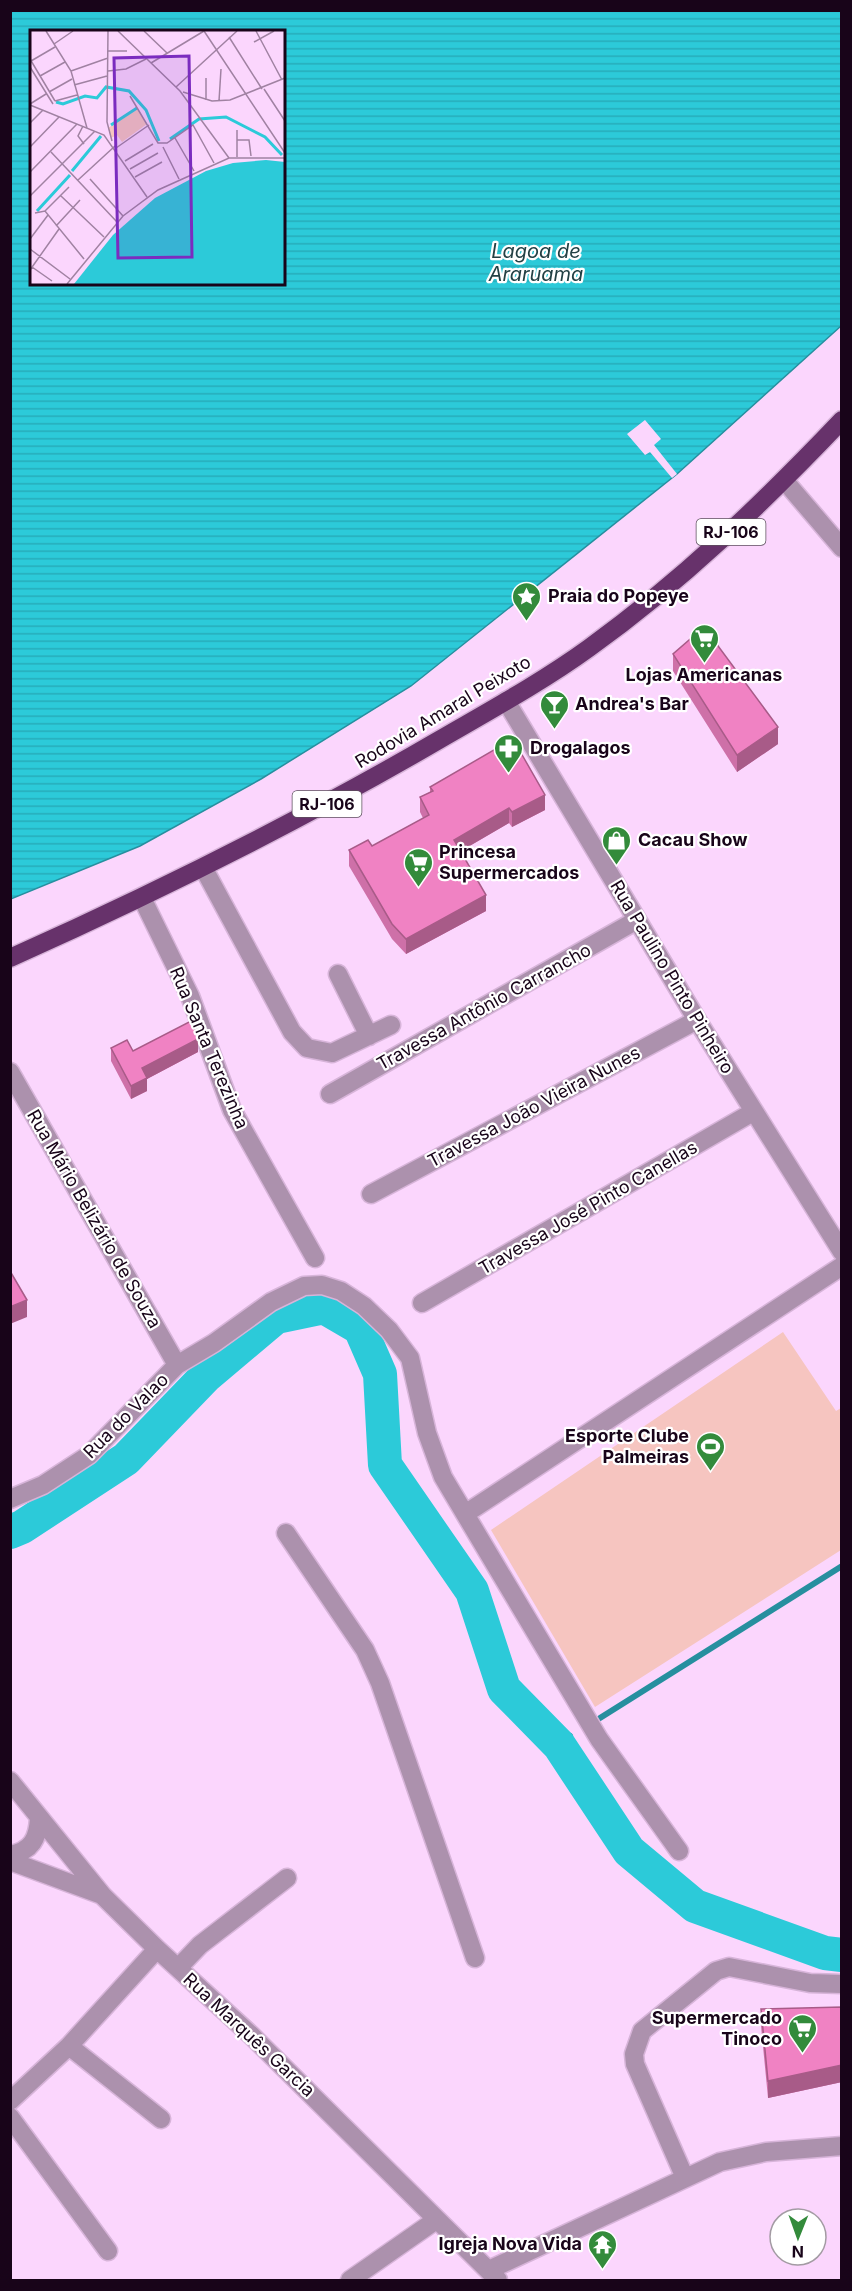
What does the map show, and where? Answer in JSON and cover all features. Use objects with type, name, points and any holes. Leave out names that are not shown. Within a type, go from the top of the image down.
[{"type":"highway","name":"Rodovia Amaral Peixoto","points":[[10,958],[204,868],[332,801],[507,701],[588,650],[675,582],[784,480],[842,420]]},
{"type":"street","points":[[784,480],[842,548]]},
{"type":"street","name":"Rua Paulino Pinto Pinheiro","points":[[507,701],[697,1020],[842,1252]]},
{"type":"street","points":[[204,868],[292,1032],[307,1048],[332,1053],[391,1025]]},
{"type":"street","name":"Rua Santa Terezinha","points":[[142,898],[190,996],[232,1110],[315,1258]]},
{"type":"street","name":"Travessa Antônio Carrancho","points":[[330,1094],[637,920]]},
{"type":"street","points":[[338,974],[369,1036]]},
{"type":"street","name":"Travessa João Vieira Nunes","points":[[371,1194],[697,1020]]},
{"type":"street","name":"Rua Mário Belizário de Souza","points":[[10,1072],[177,1365]]},
{"type":"street","name":"Travessa José Pinto Canellas","points":[[422,1303],[753,1112]]},
{"type":"street","points":[[465,1514],[842,1266]]},
{"type":"street","name":"Rua do Valao","points":[[10,1498],[43,1485],[89,1455],[177,1365],[214,1343],[271,1302],[304,1286],[322,1285],[341,1291],[372,1314],[410,1358],[432,1450],[443,1477],[599,1739],[679,1851]]},
{"type":"street","points":[[286,1533],[365,1650],[380,1683],[475,1958]]},
{"type":"street","name":"Rua Marquês Garcia","points":[[10,1781],[103,1896],[156,1949],[251,2035],[493,2275]]},
{"type":"street","points":[[10,1855],[28,1848],[35,1841],[39,1818]]},
{"type":"street","points":[[10,1861],[103,1896]]},
{"type":"street","points":[[178,1968],[200,1945],[287,1878]]},
{"type":"street","points":[[10,2101],[69,2046],[156,1949]]},
{"type":"street","points":[[685,2178],[635,2064],[634,2054],[642,2031],[716,1971],[729,1967],[810,1983],[842,1984]]},
{"type":"street","points":[[69,2046],[161,2119]]},
{"type":"street","points":[[10,2117],[108,2251]]},
{"type":"street","points":[[493,2275],[720,2162],[766,2152],[842,2146]]},
{"type":"street","points":[[350,2280],[436,2220]]},
{"type":"shaded area","name":"Esporte Clube Palmeiras","points":[[783,1332],[836,1411],[841,1408],[841,1550],[595,1707],[491,1530]]},
{"type":"water","name":"Lagoa de Araruama","points":[[11,11],[841,11],[841,326],[677,474],[411,686],[261,779],[140,846],[11,899]]},
{"type":"pier","points":[[645,420],[661,439],[654,445],[677,474],[672,478],[650,452],[645,455],[627,434]]},
{"type":"building","points":[[704,627],[778,727],[737,755],[673,654]]},
{"type":"building","points":[[513,739],[545,795],[512,812],[509,808],[454,840],[486,895],[406,939],[392,924],[349,850],[368,840],[372,846],[429,815],[420,797],[433,791],[430,787]]},
{"type":"building","points":[[191,1021],[198,1039],[142,1068],[147,1078],[131,1086],[111,1048],[127,1040],[133,1051]]},
{"type":"building","points":[[10,1271],[27,1300],[10,1307]]},
{"type":"building","name":"Supermercado Tinoco","points":[[842,2007],[842,2065],[768,2081],[761,2009]]},
{"type":"waterway","points":[[10,1532],[22,1527],[126,1459],[206,1376],[276,1317],[324,1307],[360,1328],[380,1374],[385,1465],[472,1591],[504,1689],[559,1745],[629,1851],[695,1906],[825,1953],[842,1955]]},
{"type":"waterway","points":[[600,1718],[842,1566]]},
{"type":"waterway","points":[[559,1745],[570,1736]]},
{"type":"place","name":"Praia do Popeye","points":[[527,622]]},
{"type":"place","name":"Lojas Americanas","points":[[704,664]]},
{"type":"place","name":"Andrea's Bar","points":[[554,730]]},
{"type":"place","name":"Drogalagos","points":[[509,774]]},
{"type":"place","name":"Cacau Show","points":[[617,866]]},
{"type":"place","name":"Princesa Supermercados","points":[[418,888]]},
{"type":"place","name":"Esporte Clube Palmeiras","points":[[710,1472]]},
{"type":"place","name":"Supermercado Tinoco","points":[[803,2054]]},
{"type":"place","name":"Igreja Nova Vida","points":[[603,2270]]}]
